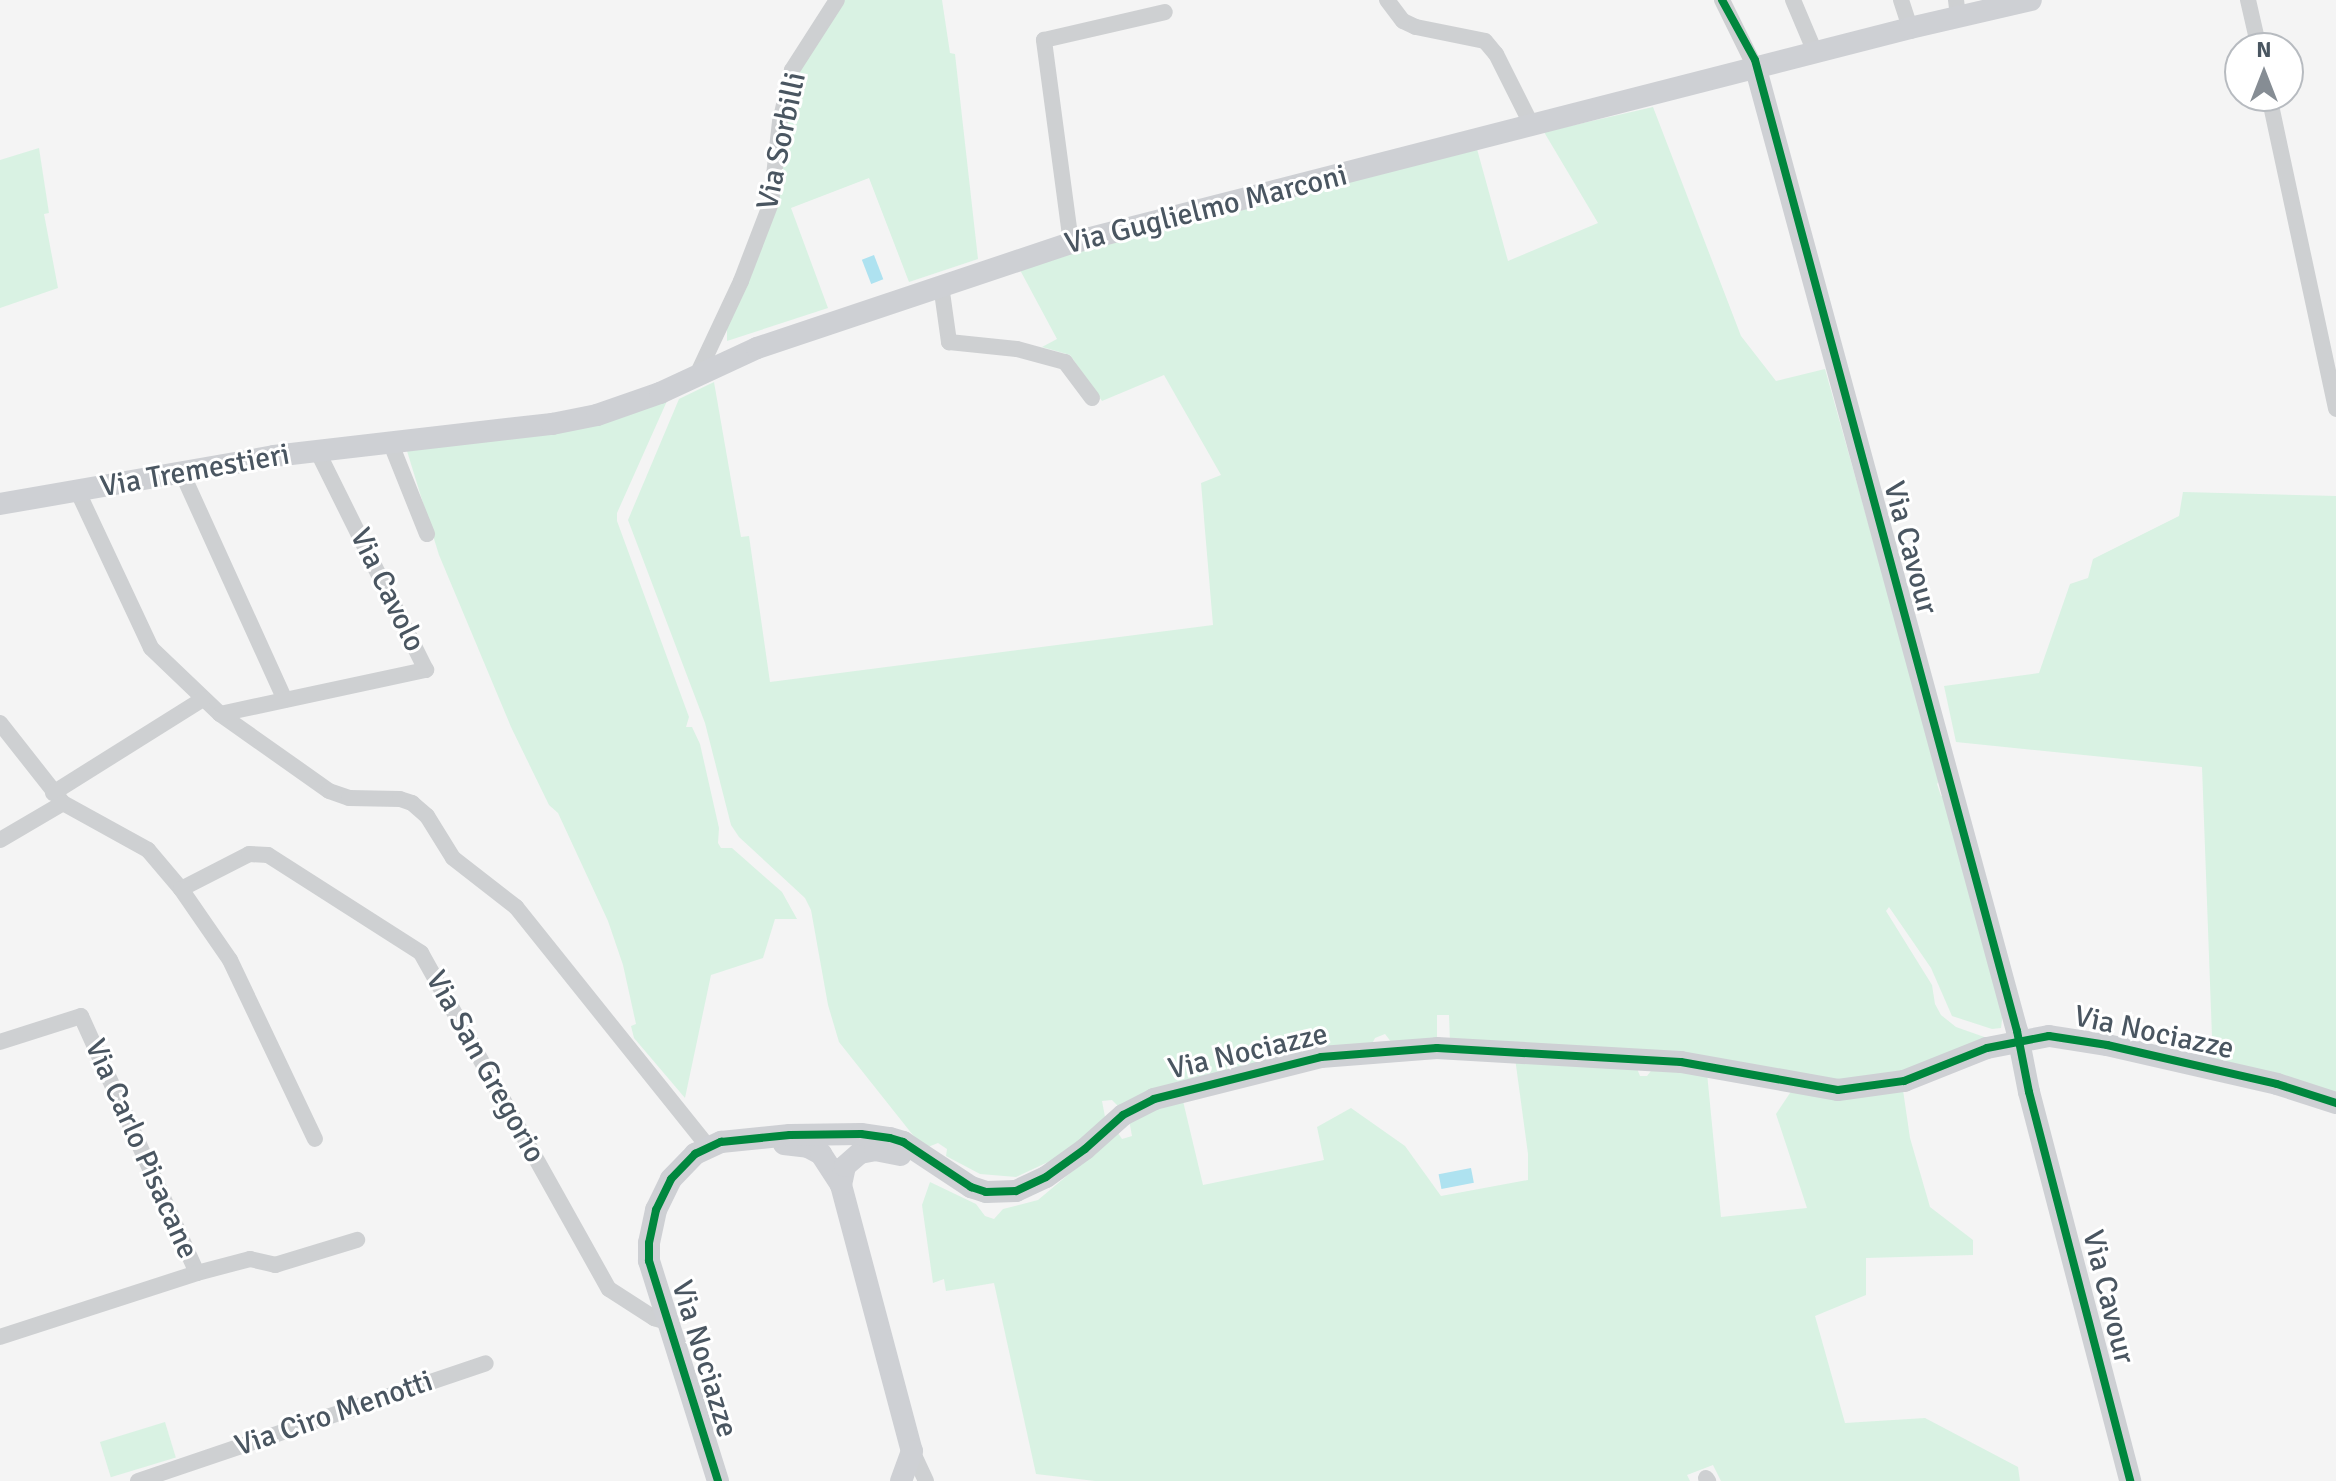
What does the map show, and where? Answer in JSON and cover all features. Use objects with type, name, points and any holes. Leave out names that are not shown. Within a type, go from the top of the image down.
[{"type":"street","name":"Via Sorbilli","points":[[697,375],[741,281],[771,203],[780,122],[792,70],[837,0]]},
{"type":"street","points":[[1387,0],[1403,21],[1416,27],[1485,41],[1496,54],[1532,126]]},
{"type":"street","points":[[1722,0],[1756,69]]},
{"type":"street","points":[[1793,0],[1815,52]]},
{"type":"street","points":[[1901,0],[1910,28]]},
{"type":"street","name":"Via Guglielmo Marconi","points":[[391,444],[552,424],[597,415],[660,393],[757,348],[1071,243],[1756,69],[1910,28],[1957,8],[2031,0]]},
{"type":"street","points":[[2248,0],[2255,32]]},
{"type":"street","points":[[1071,243],[1044,40],[1165,12]]},
{"type":"street","name":"Via Cavour","points":[[1756,69],[2019,1039],[2029,1048],[2040,1124],[2130,1481]]},
{"type":"street","points":[[2272,112],[2336,409]]},
{"type":"street","points":[[941,285],[949,342],[1017,349],[1065,362],[1092,398]]},
{"type":"street","points":[[391,444],[427,534]]},
{"type":"street","name":"Via Tremestieri","points":[[0,504],[317,450],[391,444]]},
{"type":"street","name":"Via Cavolo","points":[[220,714],[426,670],[317,450]]},
{"type":"street","points":[[182,473],[285,700]]},
{"type":"street","points":[[78,492],[151,648],[220,714],[329,791],[349,798],[400,799],[412,803],[427,816],[453,858],[516,907],[708,1147]]},
{"type":"street","points":[[0,840],[203,699]]},
{"type":"street","points":[[0,723],[58,798],[148,850],[181,889],[230,960],[315,1139]]},
{"type":"street","name":"Via San Gregorio","points":[[181,889],[249,854],[268,855],[421,953],[609,1289],[654,1318],[667,1322]]},
{"type":"street","name":"Via Carlo Pisacane","points":[[0,1042],[81,1016],[197,1273]]},
{"type":"street","name":"Via Nociazze","points":[[715,1477],[649,1261],[653,1221],[671,1179],[695,1154],[721,1142],[790,1135],[879,1136],[903,1142],[929,1162],[986,1192],[1016,1191],[1046,1177],[1136,1106],[1344,1054],[1437,1048],[1632,1058],[1712,1067],[1838,1090],[1904,1081],[1987,1048],[2019,1039],[2049,1036],[2107,1045],[2277,1084],[2336,1103]]},
{"type":"street","points":[[763,1140],[808,1147],[821,1154],[841,1185],[912,1451],[926,1481]]},
{"type":"street","points":[[841,1185],[845,1166],[860,1153],[887,1151],[929,1162]]},
{"type":"street","points":[[0,1337],[197,1273],[250,1259],[275,1265],[357,1240]]},
{"type":"street","name":"Via Ciro Menotti","points":[[138,1481],[486,1363]]},
{"type":"street","points":[[901,1481],[912,1451]]},
{"type":"green space","points":[[843,0],[942,0],[950,53],[955,54],[978,259],[909,282],[869,178],[791,208],[828,308],[727,341],[727,324],[766,233],[796,74]]},
{"type":"green space","points":[[1653,107],[1741,336],[1776,381],[1825,369],[1940,779],[1937,784],[1941,796],[1946,796],[2003,1012],[2001,1028],[1992,1029],[1952,1016],[1931,968],[1889,907],[1886,911],[1932,985],[1935,1004],[1941,1015],[1956,1027],[1990,1039],[1941,1061],[1860,1083],[1450,1042],[1449,1015],[1437,1015],[1437,1041],[1392,1043],[1385,1034],[1375,1038],[1372,1044],[1121,1109],[1112,1100],[1102,1101],[1106,1122],[1063,1155],[1016,1177],[980,1174],[946,1156],[947,1149],[938,1143],[928,1147],[916,1139],[839,1042],[828,1005],[811,910],[805,898],[739,837],[731,825],[705,723],[628,520],[679,399],[714,382],[741,537],[749,536],[770,682],[1213,625],[1201,483],[1221,475],[1164,375],[1102,401],[1070,355],[1042,347],[1057,339],[1020,270],[1081,250],[1228,212],[1231,217],[1239,215],[1239,209],[1477,149],[1508,261],[1598,223],[1544,132]]},
{"type":"green space","points":[[39,148],[49,213],[44,214],[58,288],[0,308],[0,160]]},
{"type":"green space","points":[[667,401],[617,513],[617,521],[689,717],[686,727],[692,727],[700,744],[719,828],[718,843],[721,848],[732,848],[782,892],[797,919],[775,919],[763,958],[711,975],[685,1098],[634,1038],[631,1026],[636,1024],[623,965],[608,921],[558,813],[549,805],[511,727],[439,555],[407,451]]},
{"type":"green space","points":[[2183,492],[2336,496],[2336,1096],[2213,1064],[2202,767],[1956,742],[1944,686],[2039,673],[2070,584],[2088,578],[2093,559],[2179,516]]},
{"type":"green space","points":[[1515,1058],[1636,1066],[1640,1076],[1647,1076],[1654,1067],[1707,1073],[1721,1217],[1807,1208],[1776,1114],[1792,1090],[1903,1090],[1910,1138],[1930,1207],[1973,1240],[1973,1255],[1866,1258],[1866,1295],[1815,1316],[1845,1423],[1925,1418],[2018,1467],[2020,1481],[1721,1481],[1713,1465],[1687,1475],[1690,1481],[1095,1481],[1036,1474],[994,1283],[946,1291],[944,1279],[933,1283],[922,1205],[930,1182],[976,1204],[985,1216],[994,1219],[1003,1209],[1038,1200],[1118,1133],[1122,1139],[1132,1136],[1129,1120],[1138,1112],[1183,1101],[1203,1185],[1324,1160],[1317,1127],[1351,1108],[1405,1146],[1441,1196],[1528,1180],[1528,1154]]},
{"type":"green space","points":[[165,1422],[176,1457],[111,1477],[100,1442]]},
{"type":"water","points":[[874,255],[883,279],[871,284],[862,260]]},
{"type":"water","points":[[1471,1168],[1474,1183],[1441,1189],[1439,1174]]},
{"type":"cycle path","points":[[1722,0],[1755,60],[2017,1031],[2029,1092],[2130,1481]]},
{"type":"cycle path","points":[[718,1481],[649,1261],[649,1243],[656,1210],[671,1179],[695,1154],[721,1142],[790,1135],[861,1134],[890,1138],[903,1142],[971,1187],[986,1192],[1016,1191],[1046,1177],[1085,1149],[1123,1115],[1154,1099],[1321,1057],[1437,1048],[1681,1062],[1838,1090],[1904,1081],[1987,1048],[2049,1036],[2107,1045],[2277,1084],[2336,1103]]}]
